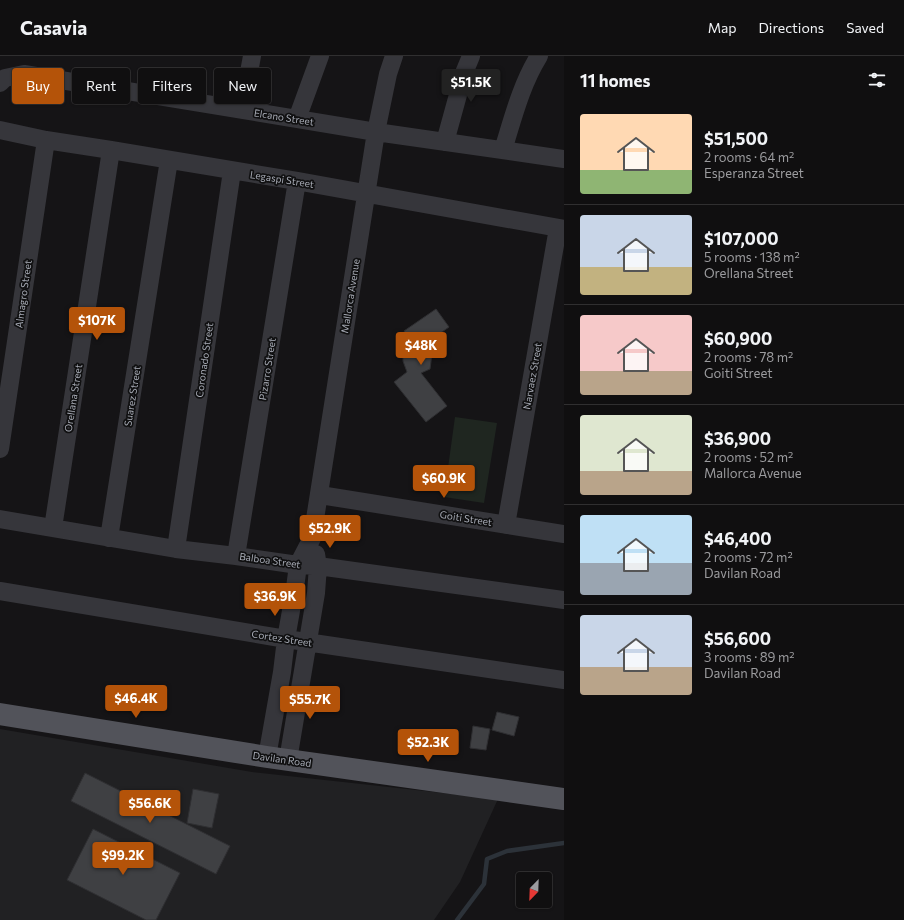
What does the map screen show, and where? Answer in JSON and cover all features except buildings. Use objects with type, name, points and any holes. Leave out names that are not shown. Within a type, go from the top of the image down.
[{"type":"main road","name":"Davilan Road","points":[[0,714],[266,758],[564,799]]},
{"type":"street","points":[[242,110],[252,56]]},
{"type":"street","points":[[297,119],[320,56]]},
{"type":"street","name":"Mallorca Avenue","points":[[266,758],[282,672],[298,565],[312,538],[320,495],[376,132],[388,74],[394,56]]},
{"type":"street","points":[[445,142],[464,73],[471,56]]},
{"type":"street","points":[[503,150],[521,91],[539,56]]},
{"type":"street","name":"Elcano Street","points":[[2,80],[24,74],[376,132],[564,159]]},
{"type":"street","name":"Legaspi Street","points":[[0,130],[46,140],[297,181],[561,228]]},
{"type":"street","name":"Almagro Street","points":[[0,449],[46,140]]},
{"type":"street","name":"Orellana Street","points":[[53,528],[111,150]]},
{"type":"street","name":"Suarez Street","points":[[109,538],[169,160]]},
{"type":"street","name":"Coronado Street","points":[[176,549],[232,171]]},
{"type":"street","name":"Pizarro Street","points":[[236,556],[297,181]]},
{"type":"street","name":"Narvaez Street","points":[[506,524],[561,228]]},
{"type":"street","name":"Goiti Street","points":[[320,495],[564,534]]},
{"type":"street","name":"Balboa Street","points":[[0,520],[176,549],[298,565],[318,566],[564,600]]},
{"type":"street","name":"Mallorca Avenue","points":[[288,760],[316,593],[318,566],[312,538]]},
{"type":"street","name":"Cortez Street","points":[[0,591],[286,639],[564,680]]},
{"type":"street","points":[[279,687],[299,689]]},
{"type":"shaded area","points":[[455,417],[497,423],[484,503],[444,497]]},
{"type":"shaded area","points":[[0,729],[252,772],[498,799],[460,882],[434,920],[0,920]]},
{"type":"waterway","points":[[457,920],[484,884],[487,859],[507,851],[564,843]]}]
